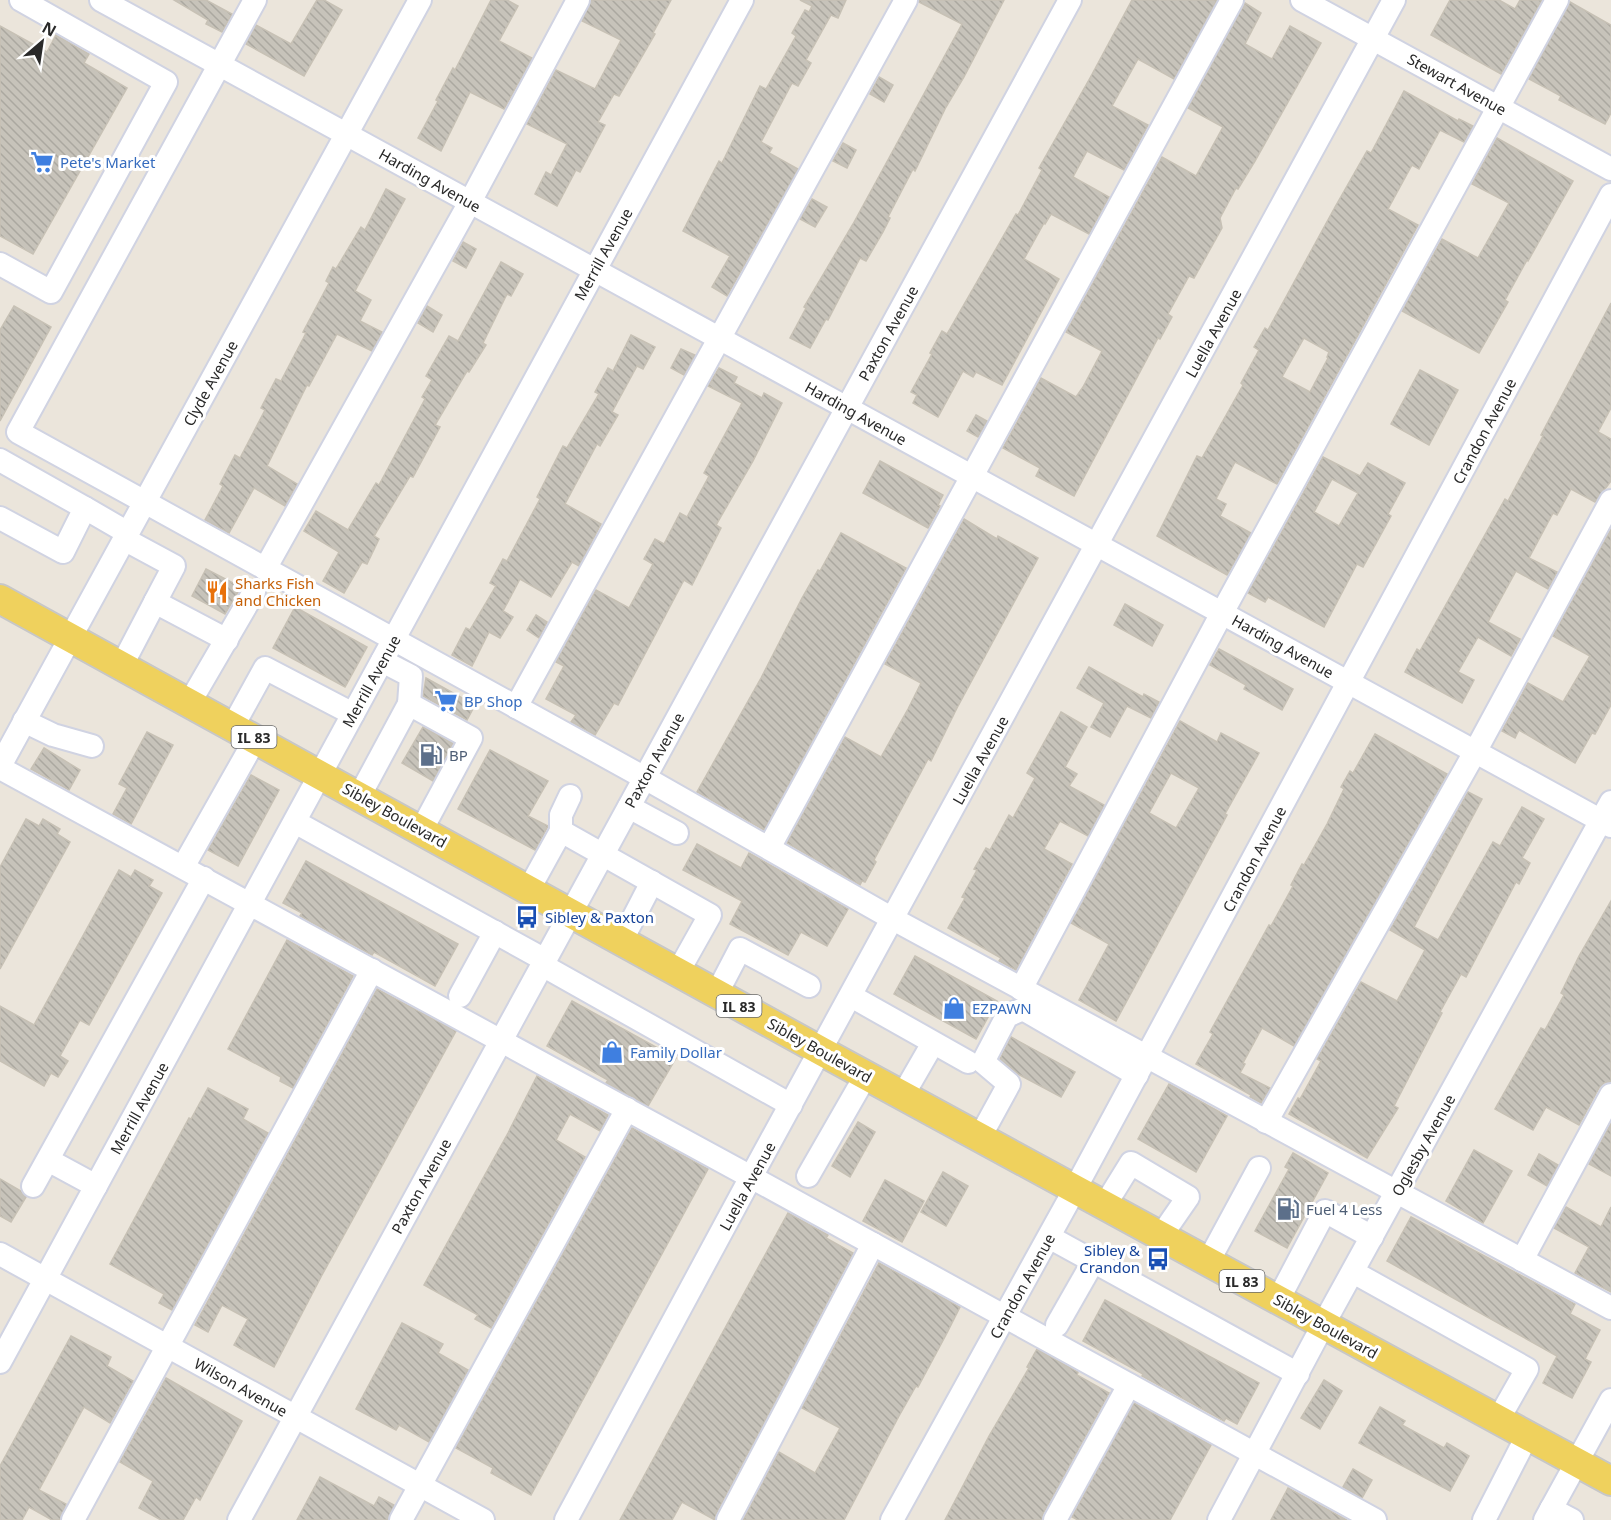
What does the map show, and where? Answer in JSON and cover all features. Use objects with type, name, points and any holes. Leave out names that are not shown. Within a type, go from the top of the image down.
[{"type":"main road","name":"Sibley Boulevard","points":[[0,599],[422,829],[866,1076],[1611,1481]]},
{"type":"street","points":[[0,264],[51,292],[166,82],[21,0]]},
{"type":"street","name":"Harding Avenue","points":[[101,0],[1475,752],[1608,816]]},
{"type":"street","points":[[255,0],[18,432],[645,778],[1021,989],[1141,1066]]},
{"type":"street","name":"Clyde Avenue","points":[[2,759],[420,0]]},
{"type":"street","points":[[265,569],[470,202],[578,0]]},
{"type":"street","name":"Merrill Avenue","points":[[0,1362],[742,0]]},
{"type":"street","points":[[516,707],[906,0]]},
{"type":"street","name":"Paxton Avenue","points":[[239,1520],[1070,0]]},
{"type":"street","points":[[769,848],[1232,0]]},
{"type":"street","name":"Stewart Avenue","points":[[1302,0],[1611,169]]},
{"type":"street","name":"Luella Avenue","points":[[566,1520],[1394,0]]},
{"type":"street","points":[[1021,989],[1222,614],[1557,0]]},
{"type":"street","name":"Crandon Avenue","points":[[892,1520],[1049,1237],[1611,195]]},
{"type":"street","points":[[0,460],[86,508],[174,566],[122,665]]},
{"type":"street","points":[[1266,1122],[1475,752],[1611,501]]},
{"type":"street","points":[[0,518],[63,552],[86,508]]},
{"type":"street","points":[[190,702],[254,592]]},
{"type":"street","points":[[155,602],[227,640]]},
{"type":"street","points":[[360,795],[410,704],[411,676],[382,661]]},
{"type":"street","points":[[183,867],[245,732],[265,668],[353,714]]},
{"type":"street","points":[[410,704],[471,738],[422,829]]},
{"type":"street","points":[[24,721],[53,735],[92,746]]},
{"type":"street","points":[[2,759],[183,867],[1374,1520]]},
{"type":"street","points":[[529,889],[561,831],[561,814],[570,796]]},
{"type":"street","points":[[629,807],[677,833]]},
{"type":"street","name":"Oglesby Avenue","points":[[1219,1520],[1396,1192],[1608,816]]},
{"type":"street","points":[[295,822],[495,932],[544,963],[791,1105]]},
{"type":"street","points":[[561,831],[710,915],[678,972]]},
{"type":"street","points":[[33,1186],[204,878]]},
{"type":"street","points":[[622,940],[652,882]]},
{"type":"street","points":[[460,996],[495,932]]},
{"type":"street","points":[[717,993],[741,949],[809,986]]},
{"type":"street","points":[[73,1520],[372,969]]},
{"type":"street","points":[[851,996],[968,1062]]},
{"type":"street","points":[[980,1137],[1009,1084],[983,1062],[1007,1016],[1023,1009],[1141,1066],[1266,1122],[1611,1308]]},
{"type":"street","points":[[903,1095],[933,1043]]},
{"type":"street","points":[[808,1176],[866,1076]]},
{"type":"street","points":[[1521,1260],[1611,1095]]},
{"type":"street","points":[[401,1520],[627,1110]]},
{"type":"street","points":[[48,1160],[96,1186]]},
{"type":"street","points":[[1105,1205],[1131,1163],[1188,1197],[1161,1236]]},
{"type":"street","points":[[1208,1262],[1259,1168]]},
{"type":"street","points":[[1278,1300],[1324,1211],[1372,1237]]},
{"type":"street","points":[[1049,1237],[1298,1374]]},
{"type":"street","points":[[728,1520],[873,1244]]},
{"type":"street","name":"Wilson Avenue","points":[[0,1254],[483,1520]]},
{"type":"street","points":[[1057,1325],[1093,1262]]},
{"type":"street","points":[[1353,1272],[1527,1369],[1498,1420]]},
{"type":"street","points":[[1055,1520],[1129,1385]]},
{"type":"street","points":[[1572,1520],[1548,1515],[1611,1400]]},
{"type":"street","points":[[1484,1520],[1527,1436]]},
{"type":"building","points":[[174,0],[206,0],[232,14],[222,32],[206,24],[208,20]]},
{"type":"building","points":[[317,0],[324,0],[342,10],[304,76],[246,44],[256,25],[291,44]]},
{"type":"building","points":[[491,0],[507,0],[518,6],[499,41],[532,58],[504,109],[470,92],[441,151],[418,138],[438,101],[436,100],[453,68],[455,70]]},
{"type":"building","points":[[591,0],[671,0],[653,33],[655,34],[619,96],[614,94],[598,122],[605,125],[580,172],[576,170],[557,206],[535,194],[546,172],[551,175],[567,144],[527,124],[556,70],[595,89],[621,40],[582,21]]},
{"type":"building","points":[[800,0],[846,0],[838,18],[831,15],[806,60],[811,63],[798,86],[792,83],[761,142],[772,148],[769,153],[798,169],[727,296],[712,287],[730,256],[683,231],[719,161],[722,163],[760,86],[766,89],[796,36],[792,33],[805,10],[809,12],[812,6]]},
{"type":"building","points":[[919,0],[1004,0],[946,107],[915,171],[913,169],[888,217],[890,218],[883,232],[866,261],[860,258],[828,320],[826,319],[810,348],[790,338],[806,308],[804,307],[853,224],[962,24]]},
{"type":"building","points":[[1132,0],[1217,0],[1174,79],[1138,59],[1112,106],[1148,125],[1124,170],[1087,151],[1073,177],[1109,197],[1089,234],[1051,214],[1044,223],[1024,259],[1059,279],[1002,385],[976,372],[973,377],[963,371],[938,417],[913,403],[917,395],[911,392],[942,331],[947,334],[1016,214],[1018,215],[1042,170],[1039,168]]},
{"type":"building","points":[[1450,0],[1499,0],[1515,9],[1520,0],[1542,0],[1501,74],[1431,35]]},
{"type":"building","points":[[1570,2],[1611,25],[1611,113],[1605,124],[1559,100],[1561,96],[1529,79]]},
{"type":"building","points":[[1245,3],[1261,13],[1245,44],[1272,59],[1290,26],[1321,43],[1255,161],[1238,189],[1236,188],[1220,218],[1222,228],[1194,278],[1189,276],[1168,314],[1172,317],[1160,339],[1158,338],[1074,496],[1036,476],[1040,468],[1003,448],[1041,378],[1076,397],[1083,387],[1102,351],[1066,332],[1162,157],[1196,176],[1223,127],[1188,108]]},
{"type":"building","name":"Pete's Market","points":[[0,26],[47,52],[56,35],[89,54],[84,63],[127,88],[33,254],[0,236]]},
{"type":"building","points":[[879,77],[893,85],[884,102],[870,94]]},
{"type":"building","points":[[1404,91],[1458,121],[1459,119],[1473,126],[1464,142],[1440,130],[1419,169],[1412,165],[1388,209],[1418,225],[1277,484],[1235,462],[1216,499],[1226,504],[1220,516],[1251,533],[1227,575],[1157,536],[1197,456],[1202,458],[1243,385],[1241,383],[1259,350],[1254,347],[1265,328],[1268,330],[1367,151],[1371,153]],"holes":[[[1304,338],[1329,352],[1310,392],[1282,377]]]},
{"type":"building","points":[[1497,138],[1573,181],[1505,300],[1508,302],[1479,353],[1402,311],[1442,239],[1478,258],[1509,203],[1472,184]]},
{"type":"building","points":[[843,143],[856,150],[847,168],[833,161]]},
{"type":"building","points":[[386,189],[405,199],[355,291],[371,300],[360,321],[382,332],[372,351],[337,334],[309,386],[307,385],[267,466],[297,484],[285,506],[254,488],[229,533],[205,520],[223,486],[220,484],[235,455],[240,458],[265,410],[261,408],[276,379],[281,381],[306,333],[303,332],[329,283],[326,281],[333,267],[336,269],[361,227],[365,230]]},
{"type":"building","points":[[812,199],[827,207],[815,227],[800,219]]},
{"type":"building","points":[[463,242],[476,249],[466,268],[453,261]]},
{"type":"building","points":[[501,262],[523,274],[511,296],[507,294],[483,343],[486,345],[469,372],[467,371],[435,425],[440,427],[413,477],[410,476],[374,536],[379,539],[367,564],[362,562],[344,593],[323,581],[339,552],[304,531],[316,511],[348,530],[376,483],[379,485],[425,399],[422,397],[432,380],[426,376],[449,336],[458,341]]},
{"type":"building","points":[[1611,303],[1611,408],[1598,432],[1611,439],[1611,481],[1595,502],[1571,489],[1557,515],[1553,513],[1529,558],[1557,572],[1548,589],[1516,571],[1488,622],[1520,639],[1511,656],[1478,637],[1458,672],[1474,680],[1462,703],[1405,672],[1417,649],[1420,651],[1505,499],[1508,501]]},
{"type":"building","points":[[14,306],[51,327],[0,421],[0,330]]},
{"type":"building","points":[[427,306],[442,315],[433,332],[418,323]]},
{"type":"building","points":[[631,335],[655,347],[643,369],[637,366],[612,412],[618,415],[600,446],[597,444],[565,504],[601,524],[579,566],[572,562],[551,597],[520,579],[503,611],[513,617],[500,638],[489,632],[472,666],[452,655],[466,628],[470,630],[496,586],[490,583],[503,559],[507,561],[540,499],[537,497],[563,446],[567,448],[599,394],[595,392],[608,368],[613,371]]},
{"type":"building","points":[[681,349],[695,355],[684,375],[671,368]]},
{"type":"building","points":[[719,368],[737,377],[734,383],[762,398],[764,393],[782,403],[753,461],[716,525],[721,528],[692,585],[684,580],[618,705],[614,703],[595,735],[571,722],[576,715],[546,699],[564,666],[556,662],[596,590],[629,608],[653,564],[644,559],[655,539],[664,544],[680,513],[687,517],[709,476],[704,473],[742,403],[708,386]]},
{"type":"building","points":[[1420,370],[1458,390],[1429,445],[1391,424]]},
{"type":"building","points":[[976,415],[987,421],[978,437],[967,431]]},
{"type":"building","points":[[1323,457],[1360,476],[1368,463],[1405,483],[1388,514],[1391,516],[1363,567],[1357,564],[1324,627],[1268,597],[1265,602],[1248,593]],"holes":[[[1332,479],[1358,493],[1339,526],[1314,512]]]},
{"type":"building","points":[[880,461],[943,495],[938,505],[940,506],[928,528],[863,493]]},
{"type":"building","points":[[964,519],[997,539],[998,536],[1038,558],[931,761],[928,759],[874,860],[876,862],[865,882],[862,881],[860,885],[787,843],[845,737],[881,757],[908,709],[921,683],[885,664]]},
{"type":"building","points":[[1611,529],[1611,705],[1575,763],[1519,730],[1515,738],[1502,731],[1528,683],[1563,702],[1590,656],[1553,636]]},
{"type":"building","points":[[841,533],[906,568],[764,830],[697,792],[761,678],[802,598]]},
{"type":"building","name":"Sharks Fish and Chicken","points":[[206,569],[241,587],[225,614],[192,596]]},
{"type":"building","points":[[1125,604],[1163,625],[1152,646],[1114,625]]},
{"type":"building","points":[[295,607],[367,647],[345,687],[273,648]]},
{"type":"building","points":[[536,615],[547,622],[539,638],[527,630]]},
{"type":"building","points":[[1219,649],[1293,689],[1282,710],[1244,689],[1246,685],[1210,665]]},
{"type":"building","points":[[1089,667],[1143,697],[1144,694],[1159,702],[1151,718],[1127,706],[1110,737],[1091,727],[1104,703],[1077,688]]},
{"type":"building","name":"BP Shop","points":[[426,678],[475,705],[467,720],[423,696]]},
{"type":"building","points":[[1061,712],[1087,727],[1065,767],[1077,774],[1069,786],[1104,805],[1088,836],[1060,821],[1044,849],[1072,864],[1016,970],[999,961],[1001,958],[948,928],[965,898],[962,897],[986,848],[990,850],[1009,815],[1013,818],[1035,778],[1027,773]]},
{"type":"building","points":[[1180,721],[1217,742],[1221,733],[1259,753],[1116,1021],[1079,1000],[1109,944],[1071,923]],"holes":[[[1171,773],[1199,788],[1176,828],[1149,813]]]},
{"type":"building","name":"BP","points":[[423,727],[453,743],[433,781],[402,763]]},
{"type":"building","points":[[147,732],[173,745],[131,824],[113,814],[127,788],[119,784]]},
{"type":"building","points":[[1375,734],[1447,774],[1294,1046],[1262,1028],[1240,1073],[1270,1088],[1261,1103],[1196,1064],[1213,1034],[1210,1032],[1293,886],[1291,885],[1302,864],[1304,865],[1327,824],[1344,789],[1341,787],[1350,771],[1353,773]]},
{"type":"building","points":[[44,748],[80,770],[69,790],[31,769]]},
{"type":"building","points":[[490,750],[548,781],[528,816],[548,826],[535,850],[458,809]]},
{"type":"building","points":[[251,775],[279,790],[238,866],[208,850]]},
{"type":"building","points":[[1468,792],[1482,799],[1414,927],[1438,940],[1493,842],[1500,846],[1522,807],[1544,819],[1522,858],[1530,863],[1519,884],[1516,882],[1466,977],[1461,974],[1440,1012],[1442,1013],[1394,1106],[1398,1108],[1367,1158],[1289,1114],[1321,1061],[1317,1059],[1361,982],[1397,1001],[1425,950],[1390,930]]},
{"type":"building","points":[[26,819],[39,826],[43,819],[60,829],[57,834],[70,842],[0,969],[0,867]]},
{"type":"building","points":[[697,844],[741,868],[749,853],[848,909],[827,946],[801,932],[788,955],[730,924],[742,901],[683,870]]},
{"type":"building","points":[[306,861],[458,944],[435,986],[374,952],[372,955],[300,916],[302,913],[283,903]]},
{"type":"building","points":[[119,870],[131,877],[135,870],[153,880],[149,886],[162,893],[89,1025],[80,1020],[60,1056],[68,1061],[58,1077],[51,1073],[44,1086],[0,1061],[0,1006],[34,1025]]},
{"type":"building","points":[[1611,901],[1611,1082],[1604,1083],[1599,1088],[1579,1125],[1546,1107],[1533,1130],[1495,1109],[1541,1028],[1545,1030],[1564,995],[1561,993],[1579,956]]},
{"type":"building","points":[[287,940],[353,976],[293,1088],[280,1081],[281,1077],[228,1049]]},
{"type":"building","points":[[915,956],[997,1001],[976,1039],[894,994]]},
{"type":"building","points":[[377,989],[456,1031],[274,1367],[234,1345],[248,1319],[222,1305],[208,1332],[195,1325]]},
{"type":"building","name":"Family Dollar","points":[[572,1001],[676,1058],[648,1106],[606,1083],[608,1080],[547,1046]]},
{"type":"building","points":[[1011,1037],[1075,1072],[1061,1097],[1018,1074],[1000,1059]]},
{"type":"building","points":[[537,1076],[608,1115],[600,1131],[570,1114],[556,1140],[585,1157],[491,1328],[475,1319],[478,1315],[424,1285]]},
{"type":"building","points":[[1169,1084],[1227,1116],[1196,1172],[1138,1139]]},
{"type":"building","points":[[208,1088],[248,1109],[243,1119],[268,1133],[172,1310],[159,1303],[164,1294],[110,1264],[189,1118],[191,1119]]},
{"type":"building","points":[[858,1122],[875,1132],[850,1177],[832,1166]]},
{"type":"building","points":[[1611,1123],[1611,1176],[1589,1164]]},
{"type":"building","points":[[632,1128],[708,1169],[531,1495],[491,1473],[493,1468],[456,1448]]},
{"type":"building","points":[[1474,1150],[1512,1171],[1483,1223],[1446,1201]]},
{"type":"building","name":"Fuel 4 Less","points":[[1293,1153],[1328,1173],[1287,1248],[1255,1231],[1289,1169],[1285,1167]]},
{"type":"building","points":[[1539,1154],[1558,1165],[1547,1186],[1528,1175]]},
{"type":"building","points":[[943,1172],[968,1186],[946,1226],[921,1212]]},
{"type":"building","points":[[0,1179],[21,1191],[26,1197],[11,1222],[0,1216]]},
{"type":"building","points":[[885,1180],[924,1201],[902,1242],[863,1221]]},
{"type":"building","points":[[1566,1207],[1601,1227],[1611,1207],[1611,1292],[1575,1273],[1589,1247],[1554,1228]]},
{"type":"building","points":[[788,1213],[828,1235],[826,1238],[853,1253],[716,1514],[715,1520],[682,1502],[672,1520],[620,1520]]},
{"type":"building","points":[[1411,1217],[1575,1304],[1570,1314],[1600,1330],[1585,1359],[1591,1362],[1572,1398],[1543,1383],[1557,1356],[1387,1261]]},
{"type":"building","points":[[879,1263],[960,1307],[947,1333],[918,1387],[916,1386],[899,1416],[844,1520],[743,1520],[779,1452],[815,1473],[840,1428],[802,1408]]},
{"type":"building","points":[[1105,1300],[1259,1383],[1237,1424],[1226,1418],[1224,1421],[1083,1341]]},
{"type":"building","points":[[402,1323],[443,1344],[438,1353],[468,1370],[429,1442],[399,1425],[396,1430],[356,1409]]},
{"type":"building","points":[[71,1336],[111,1357],[107,1366],[133,1381],[110,1423],[84,1407],[39,1490],[66,1504],[60,1520],[52,1520],[29,1507],[22,1520],[0,1520],[0,1466]]},
{"type":"building","points":[[1037,1349],[1109,1393],[1043,1514],[1042,1520],[945,1520],[989,1436],[1029,1368],[1027,1367]]},
{"type":"building","points":[[166,1378],[242,1421],[200,1500],[196,1497],[183,1520],[161,1520],[139,1508],[153,1481],[120,1462]]},
{"type":"building","points":[[1324,1380],[1342,1391],[1320,1429],[1301,1418]]},
{"type":"building","points":[[1134,1403],[1211,1445],[1170,1520],[1078,1520],[1072,1517]]},
{"type":"building","points":[[1380,1407],[1405,1421],[1402,1425],[1444,1448],[1447,1443],[1469,1456],[1450,1491],[1359,1443]]},
{"type":"building","points":[[1353,1469],[1372,1480],[1362,1498],[1343,1487]]},
{"type":"building","points":[[320,1477],[374,1506],[379,1497],[394,1505],[388,1520],[297,1520]]},
{"type":"building","points":[[1288,1488],[1347,1520],[1271,1520]]},
{"type":"place","name":"Pete's Market","points":[[42,162]]},
{"type":"place","name":"Sharks Fish and Chicken","points":[[217,592]]},
{"type":"place","name":"BP Shop","points":[[446,701]]},
{"type":"place","name":"BP","points":[[431,755]]},
{"type":"place","name":"Sibley & Paxton","points":[[527,917]]},
{"type":"place","name":"EZPAWN","points":[[954,1008]]},
{"type":"place","name":"Family Dollar","points":[[612,1052]]},
{"type":"place","name":"Fuel 4 Less","points":[[1288,1209]]},
{"type":"place","name":"Sibley & Crandon","points":[[1158,1259]]}]
